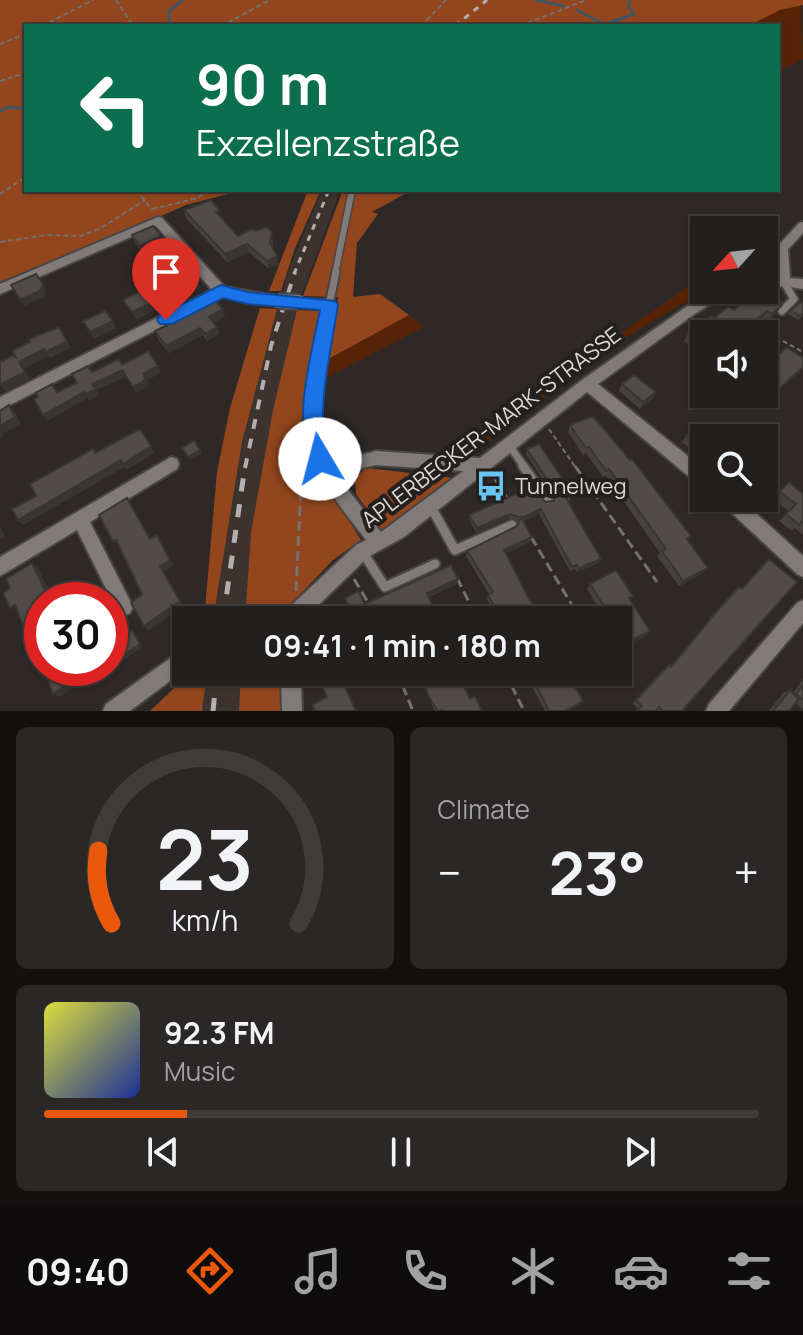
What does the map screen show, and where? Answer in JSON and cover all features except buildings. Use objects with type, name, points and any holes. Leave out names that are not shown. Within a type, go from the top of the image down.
[{"type":"street","points":[[0,289],[155,215],[221,291]]},
{"type":"street","points":[[784,282],[782,248],[803,226]]},
{"type":"street","points":[[778,283],[803,284]]},
{"type":"street","points":[[0,404],[221,291],[278,301],[329,305],[313,431],[320,459],[370,546]]},
{"type":"street","name":"APLERBECKER-MARK-STRASSE","points":[[304,606],[343,565],[431,507],[587,384],[704,304]]},
{"type":"street","points":[[587,384],[690,468]]},
{"type":"street","points":[[333,479],[359,462],[376,458],[485,465]]},
{"type":"street","points":[[0,567],[171,464]]},
{"type":"street","points":[[742,512],[803,568]]},
{"type":"street","points":[[80,519],[112,582]]},
{"type":"street","points":[[716,711],[803,609]]},
{"type":"street","points":[[113,711],[172,667]]},
{"type":"street","points":[[291,686],[292,711]]},
{"type":"lane","points":[[329,305],[352,192]]},
{"type":"lane","points":[[782,311],[794,299],[784,282]]},
{"type":"lane","points":[[509,445],[547,500]]},
{"type":"lane","points":[[431,507],[455,550],[512,525]]},
{"type":"lane","points":[[370,546],[385,587],[435,564]]},
{"type":"path","points":[[46,24],[93,0]]},
{"type":"path","points":[[116,0],[132,24]]},
{"type":"path","points":[[225,24],[270,0]]},
{"type":"path","points":[[423,24],[446,0]]},
{"type":"path","points":[[525,24],[586,0]]},
{"type":"path","points":[[0,44],[24,35]]},
{"type":"path","points":[[0,81],[24,74]]},
{"type":"path","points":[[0,194],[24,178]]},
{"type":"path","points":[[138,192],[155,215],[208,192]]},
{"type":"path","points":[[0,242],[47,235],[81,236],[101,228],[145,200]]},
{"type":"path","points":[[778,342],[781,340],[803,352]]},
{"type":"path","points":[[541,419],[657,582]]},
{"type":"path","points":[[296,606],[301,486],[304,472],[320,459]]},
{"type":"path","points":[[485,465],[513,508]]},
{"type":"path","points":[[528,533],[572,606]]},
{"type":"path","points":[[343,565],[365,593],[370,606]]},
{"type":"path","points":[[451,567],[471,606]]},
{"type":"path","points":[[403,686],[413,711]]},
{"type":"path","points":[[512,686],[524,711]]},
{"type":"shaded area","points":[[0,0],[803,0],[803,5],[780,10],[752,24],[24,24],[24,192],[235,192],[186,205],[0,287]]},
{"type":"shaded area","points":[[803,0],[803,59],[780,71],[780,24],[503,24]]},
{"type":"shaded area","points":[[307,192],[320,192],[295,248],[281,291],[269,291]]},
{"type":"shaded area","points":[[321,192],[339,192],[301,297],[273,410],[251,532],[246,606],[215,606],[242,442],[261,361],[291,264]]},
{"type":"shaded area","points":[[342,192],[408,192],[372,212],[378,214],[357,243],[353,297],[380,294],[409,315],[330,358],[313,361],[302,419],[310,457],[361,540],[333,560],[289,606],[246,606],[251,532],[273,410],[297,310],[337,312],[338,297],[303,296]]},
{"type":"shaded area","points":[[690,286],[690,300],[615,345],[469,457],[457,459],[590,354]]},
{"type":"shaded area","points":[[260,308],[277,309],[242,442],[215,606],[205,606],[217,472],[230,408]]},
{"type":"shaded area","points":[[409,315],[424,327],[326,378],[327,358]]},
{"type":"shaded area","points":[[367,468],[454,478],[383,532],[356,494],[355,477]]},
{"type":"shaded area","points":[[176,686],[205,686],[202,711],[150,711]]},
{"type":"shaded area","points":[[205,686],[240,686],[239,711],[202,711]]},
{"type":"shaded area","points":[[240,686],[280,686],[280,711],[239,711]]},
{"type":"waterway","points":[[169,24],[169,11],[183,0]]},
{"type":"waterway","points":[[536,0],[564,6]]},
{"type":"waterway","points":[[606,24],[634,14],[628,6],[630,0]]},
{"type":"waterway","points":[[577,10],[602,23]]},
{"type":"waterway","points":[[0,112],[7,107],[24,109]]},
{"type":"railway","points":[[457,24],[487,0]]},
{"type":"railway","points":[[294,274],[328,192]]},
{"type":"railway","points":[[245,468],[271,346],[295,272]]},
{"type":"railway","points":[[225,606],[245,466]]},
{"type":"railway","points":[[213,711],[216,686]]},
{"type":"place","name":"Tunnelweg","points":[[491,486]]},
{"type":"route","points":[[166,320],[221,291],[248,298],[329,305],[313,431],[320,459]]}]
